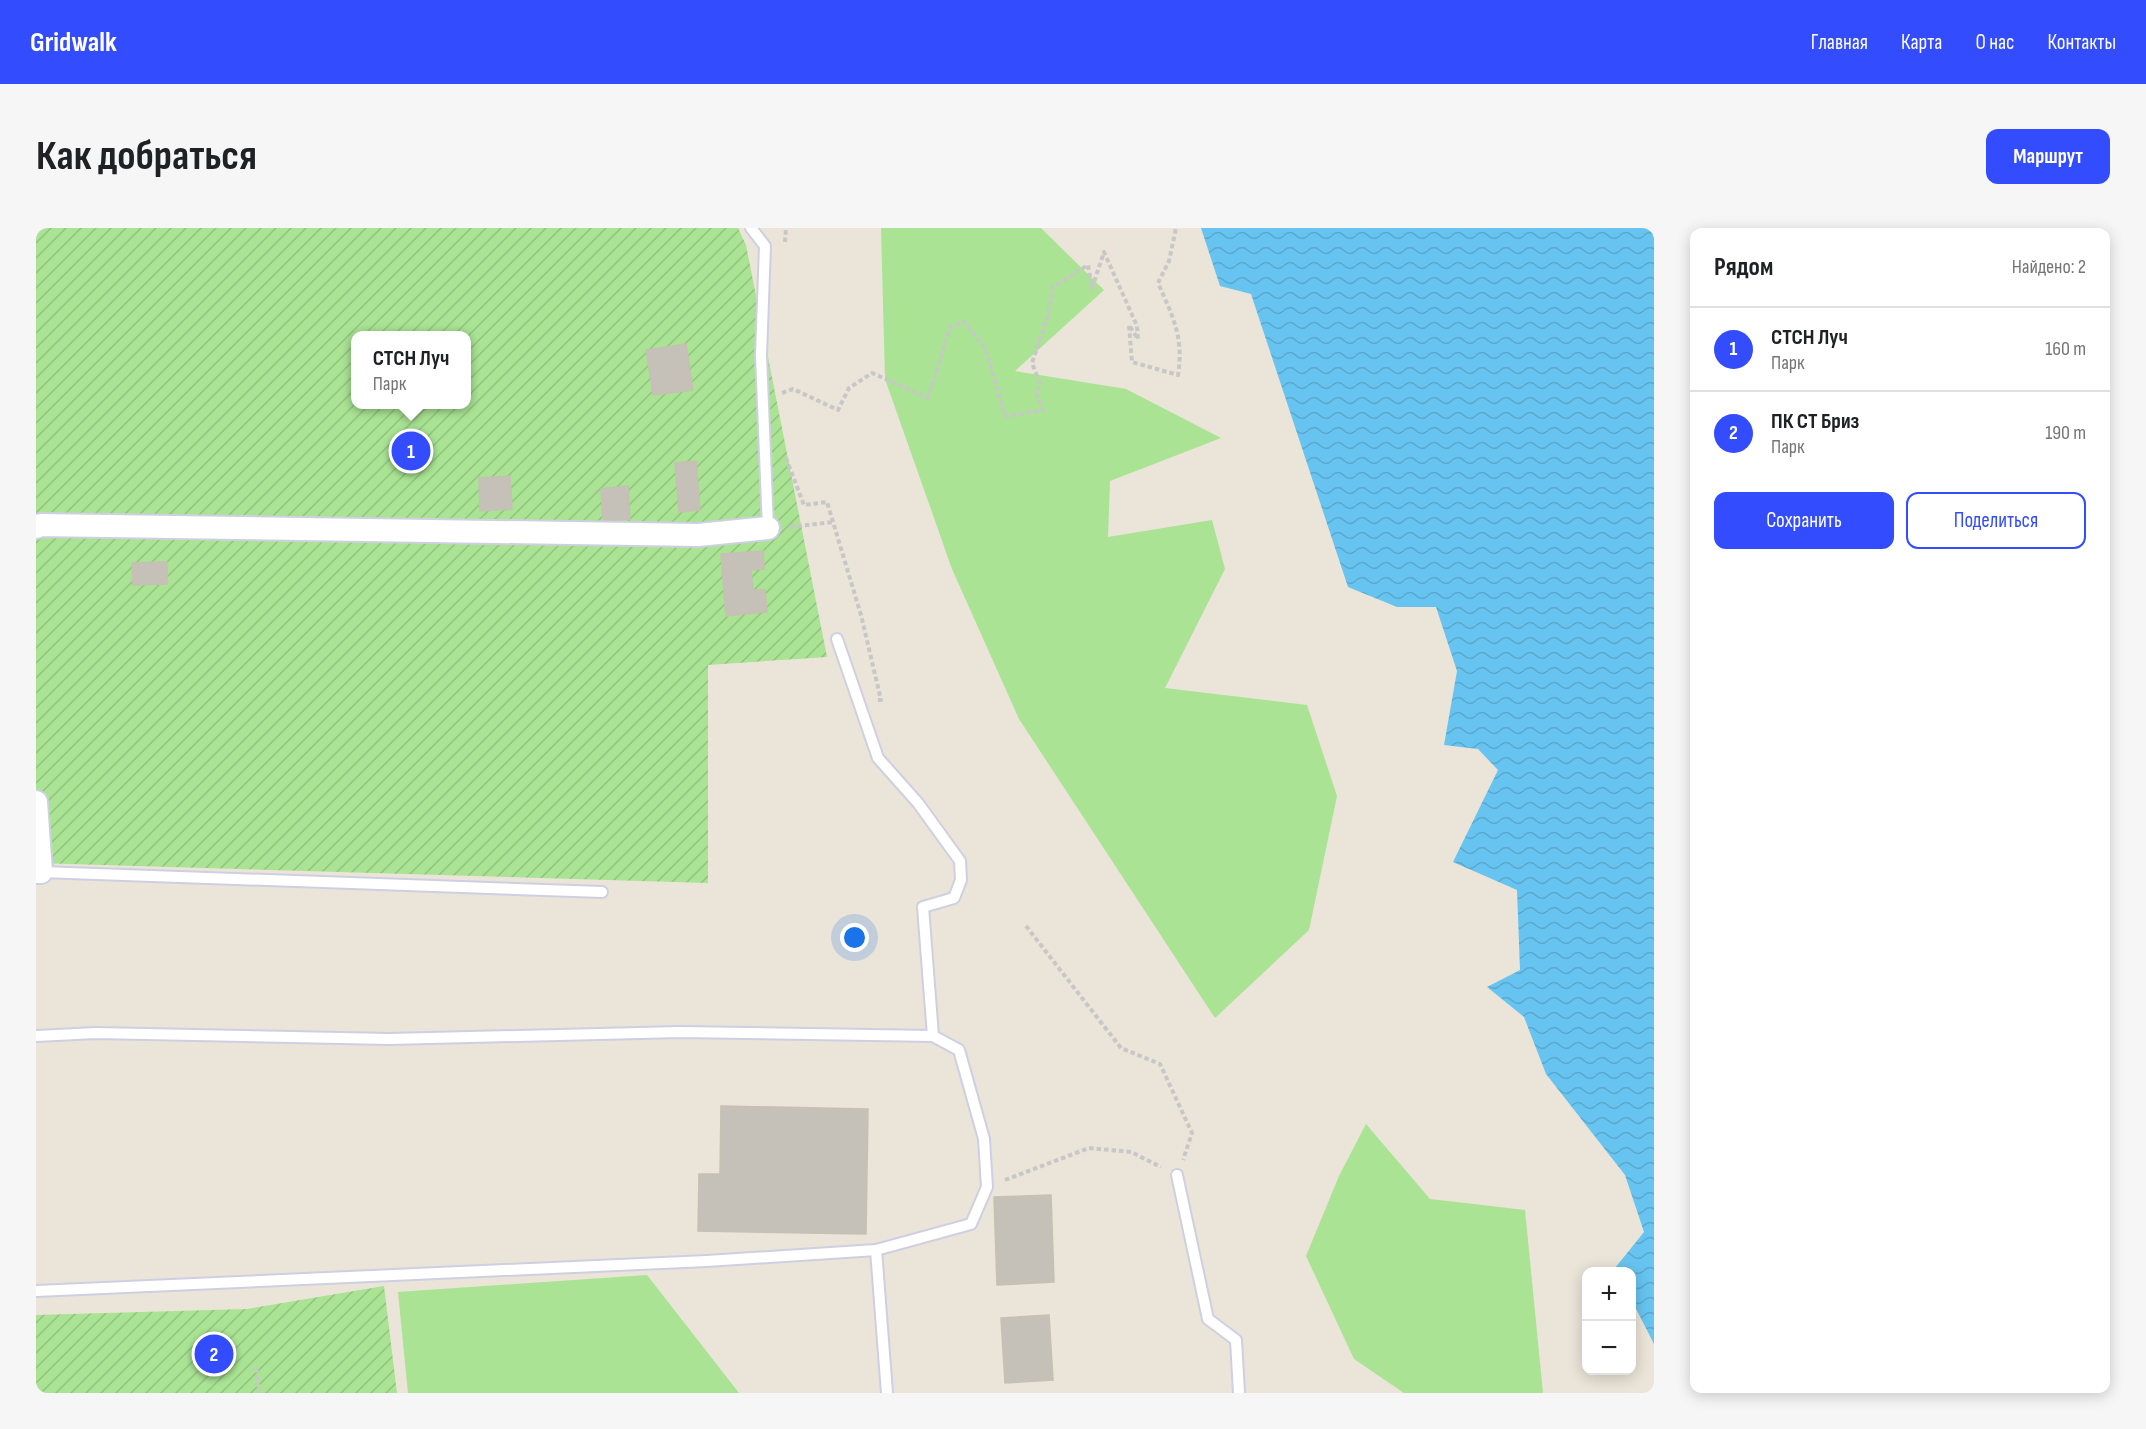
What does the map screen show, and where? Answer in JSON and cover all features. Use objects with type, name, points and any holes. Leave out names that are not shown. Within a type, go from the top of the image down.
[{"type":"street","points":[[36,527],[42,525],[698,535],[768,528]]},
{"type":"street","points":[[36,802],[39,872]]},
{"type":"lane","points":[[751,228],[765,246],[762,355],[768,528]]},
{"type":"lane","points":[[837,639],[878,758],[918,803],[960,861],[961,880],[954,898],[923,907],[933,1036]]},
{"type":"lane","points":[[39,872],[602,892]]},
{"type":"lane","points":[[36,1036],[96,1033],[389,1039],[680,1032],[933,1036],[959,1050],[984,1139],[987,1187],[971,1224],[876,1250],[707,1261],[36,1292]]},
{"type":"lane","points":[[1178,1176],[1208,1318],[1236,1340],[1239,1393]]},
{"type":"lane","points":[[876,1250],[886,1393]]},
{"type":"path","points":[[778,395],[793,389],[838,410],[849,388],[872,373],[928,398],[950,327],[964,322],[985,348],[1005,416],[1043,410],[1037,394],[1040,384],[1032,363],[1048,315],[1053,287],[1088,265],[1092,288],[1104,252],[1137,326],[1138,339],[1128,325],[1132,362],[1178,375],[1182,353],[1176,325],[1158,283],[1169,261],[1176,228]]},
{"type":"path","points":[[804,505],[827,502],[861,615],[881,700]]},
{"type":"path","points":[[794,526],[834,522]]},
{"type":"path","points":[[987,1187],[1089,1148],[1131,1152],[1178,1176],[1192,1133],[1160,1064],[1121,1048],[1026,926]]},
{"type":"path","points":[[256,1368],[259,1393]]},
{"type":"green space","points":[[36,228],[738,228],[746,245],[827,657],[708,665],[708,883],[36,863]]},
{"type":"green space","points":[[881,228],[1041,228],[1104,290],[1015,371],[1126,389],[1221,438],[1110,481],[1108,537],[1212,520],[1225,569],[1165,688],[1307,705],[1337,796],[1309,930],[1215,1018],[1019,719],[952,569],[885,379]]},
{"type":"green space","points":[[1366,1124],[1430,1199],[1525,1210],[1543,1393],[1404,1393],[1354,1359],[1306,1256],[1339,1176]]},
{"type":"green space","points":[[647,1275],[739,1393],[408,1393],[398,1292]]},
{"type":"green space","points":[[384,1286],[397,1393],[36,1393],[36,1315],[247,1309]]},
{"type":"water","points":[[1201,228],[1654,228],[1654,1344],[1636,1309],[1636,1267],[1616,1267],[1644,1232],[1625,1175],[1546,1074],[1524,1017],[1487,987],[1520,970],[1517,890],[1453,862],[1498,770],[1478,749],[1444,745],[1457,671],[1436,607],[1397,607],[1348,587],[1251,294],[1220,286]]},
{"type":"building","points":[[686,344],[693,390],[653,395],[646,350]]},
{"type":"building","points":[[696,461],[700,510],[679,512],[675,463]]},
{"type":"building","points":[[510,476],[512,509],[480,511],[479,478]]},
{"type":"building","points":[[628,486],[630,519],[603,521],[601,489]]},
{"type":"building","points":[[763,551],[764,569],[751,570],[753,590],[765,590],[767,612],[726,616],[721,554]]},
{"type":"building","points":[[167,562],[167,584],[133,585],[132,563]]},
{"type":"building","points":[[721,1106],[868,1109],[866,1234],[698,1231],[699,1174],[720,1174]]},
{"type":"building","points":[[1051,1195],[1054,1282],[997,1285],[994,1197]]},
{"type":"building","points":[[1049,1315],[1053,1380],[1005,1383],[1001,1318]]},
{"type":"place","name":"СТСН Луч","points":[[411,451]]},
{"type":"place","name":"ПК СТ Бриз","points":[[214,1354]]}]
